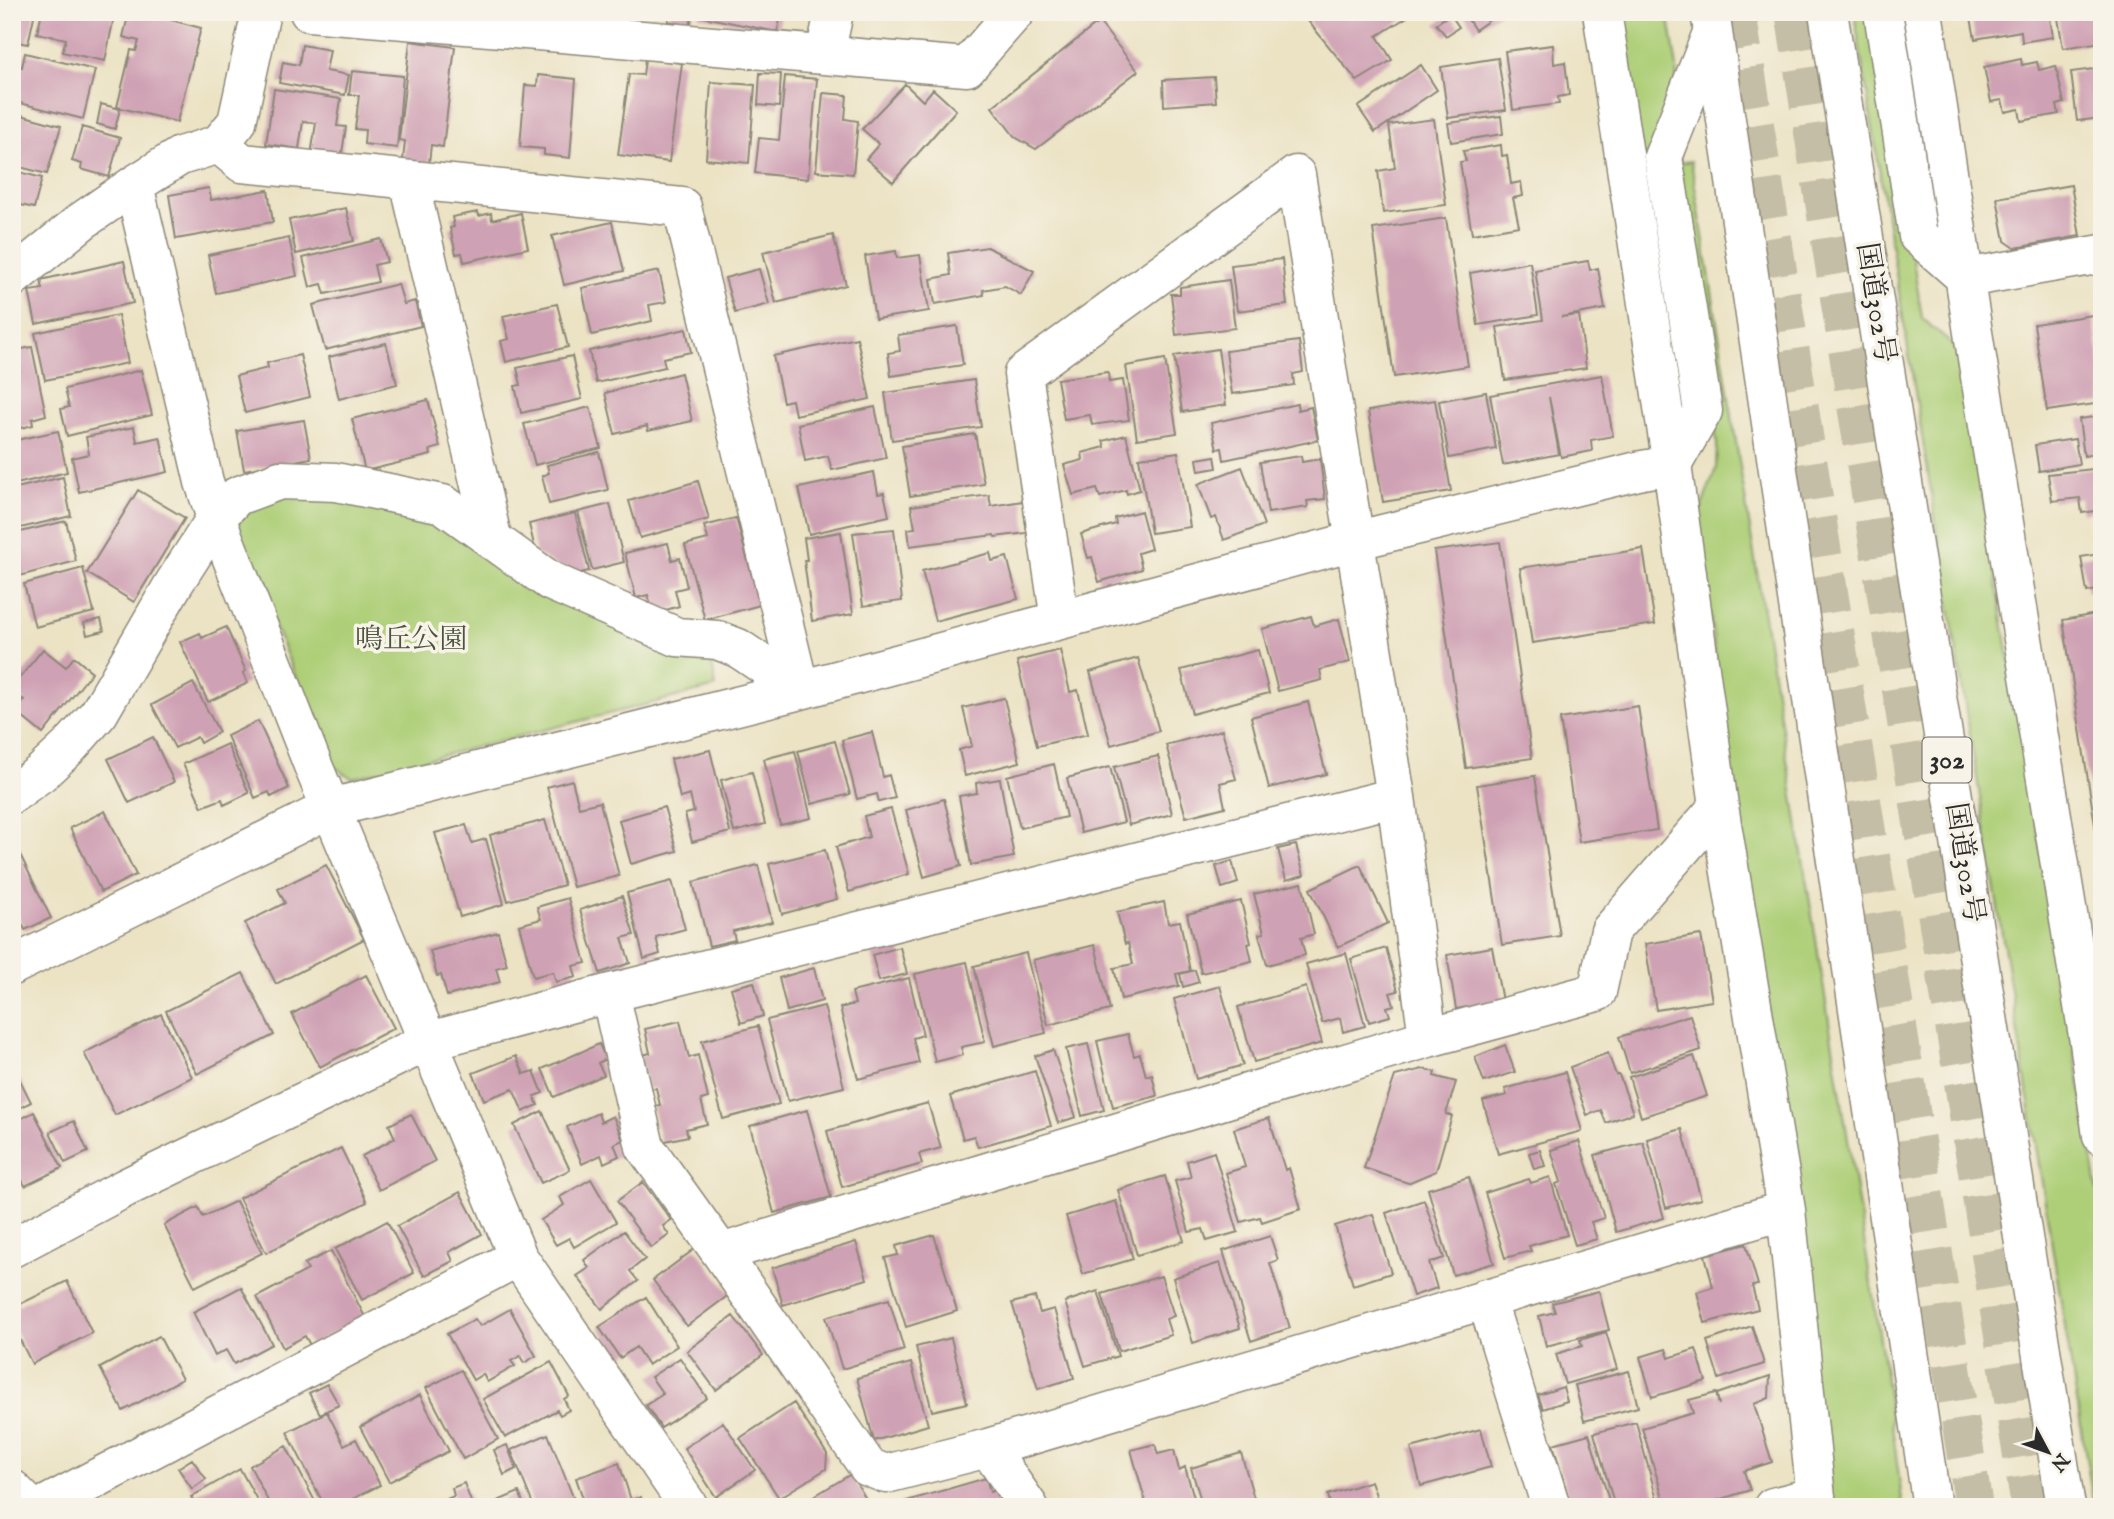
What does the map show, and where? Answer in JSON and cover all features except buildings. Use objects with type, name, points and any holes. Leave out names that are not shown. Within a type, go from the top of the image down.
[{"type":"main road","points":[[12,278],[82,221],[134,185],[180,156],[219,144],[237,122],[261,12]]},
{"type":"main road","points":[[309,12],[547,22],[825,55],[967,68],[1015,12]]},
{"type":"main road","points":[[825,55],[834,12]]},
{"type":"main road","points":[[1602,12],[1672,465],[1719,806],[1786,1210],[1816,1501],[1773,1507]]},
{"type":"main road","name":"国道302号","points":[[1828,12],[2066,1507]]},
{"type":"main road","points":[[1883,12],[1917,236],[1966,278]]},
{"type":"main road","points":[[1923,12],[2098,1077],[2102,1136]]},
{"type":"main road","points":[[1672,465],[1703,411],[1663,157],[1712,21]]},
{"type":"main road","points":[[1712,21],[1931,1507]]},
{"type":"main road","points":[[219,144],[242,163],[682,207],[800,690]]},
{"type":"main road","points":[[1060,620],[1023,374],[1296,175],[1396,796],[1428,1038]]},
{"type":"main road","points":[[409,181],[493,541]]},
{"type":"main road","points":[[134,185],[201,468],[216,518],[331,808],[518,1257],[689,1507]]},
{"type":"main road","points":[[1966,278],[2102,254]]},
{"type":"main road","points":[[12,966],[331,808],[800,690],[1354,541],[1642,470],[1672,465]]},
{"type":"main road","points":[[12,794],[41,774],[99,713],[173,585],[216,518],[237,496],[280,480],[336,482],[443,504],[550,581],[677,637],[718,639],[738,648],[800,690]]},
{"type":"main road","points":[[12,1248],[125,1188],[429,1041],[1396,796]]},
{"type":"main road","points":[[721,1253],[1428,1038],[1597,992],[1610,931],[1719,806]]},
{"type":"main road","points":[[610,993],[645,1147],[868,1467],[886,1474],[988,1448],[1786,1210]]},
{"type":"main road","points":[[42,1507],[518,1257]]},
{"type":"main road","points":[[1486,1298],[1551,1507]]},
{"type":"main road","points":[[988,1448],[1029,1507]]},
{"type":"main road","points":[[12,1489],[30,1507]]},
{"type":"green space","points":[[1616,12],[1668,12],[1677,68],[1692,411],[1681,422]]},
{"type":"green space","points":[[1854,12],[1875,12],[1922,318],[1958,350],[2102,1218],[2102,1507],[2094,1507]]},
{"type":"green space","points":[[1691,161],[1883,1358],[1903,1507],[1831,1507],[1733,799],[1698,517],[1716,468],[1717,443],[1674,164]]},
{"type":"green space","name":"鳴丘公園","points":[[280,489],[437,512],[710,653],[716,687],[352,778],[333,766],[232,524],[240,503]]},
{"type":"tunnel","points":[[1737,12],[1974,1507]]},
{"type":"tunnel","points":[[1794,12],[2030,1507]]}]
